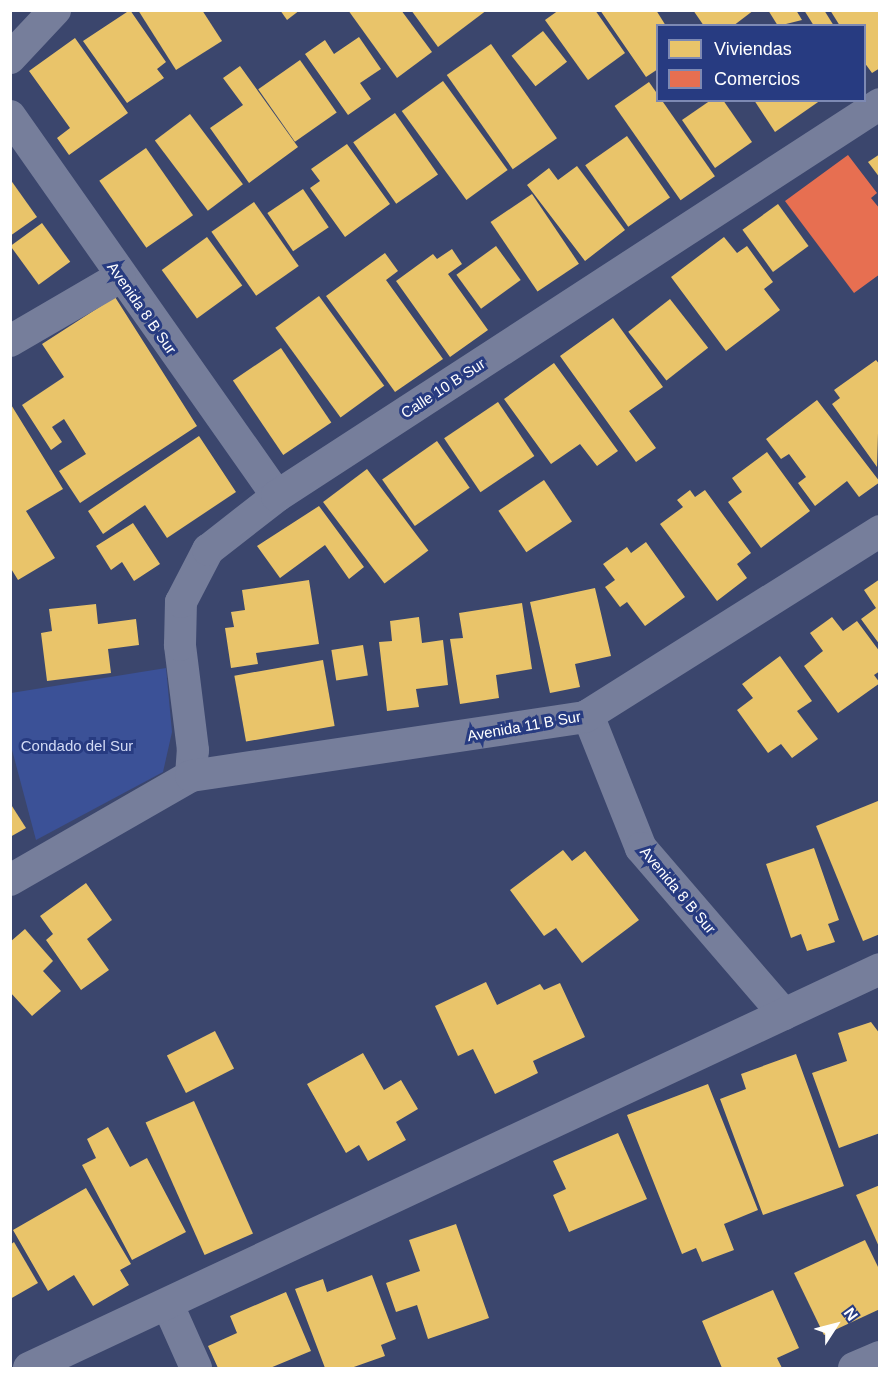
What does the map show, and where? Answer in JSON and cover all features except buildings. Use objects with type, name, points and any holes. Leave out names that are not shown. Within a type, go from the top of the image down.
[{"type":"street","points":[[10,58],[55,10]]},
{"type":"street","name":"Calle 10 B Sur","points":[[190,776],[193,750],[180,645],[181,602],[208,550],[277,496],[879,104]]},
{"type":"street","name":"Avenida 8 B Sur","points":[[10,117],[120,277],[277,496]]},
{"type":"street","points":[[10,341],[120,277]]},
{"type":"street","name":"Avenida 11 B Sur","points":[[190,776],[588,715],[879,531]]},
{"type":"street","name":"Avenida 8 B Sur","points":[[588,715],[641,848],[784,1014]]},
{"type":"street","points":[[10,880],[190,776]]},
{"type":"street","points":[[29,1368],[168,1305],[879,969]]},
{"type":"street","points":[[168,1305],[196,1368]]},
{"type":"street","points":[[854,1368],[879,1357]]},
{"type":"green space","name":"Condado del Sur","points":[[166,668],[172,732],[163,772],[36,840],[11,746],[11,693]]}]
